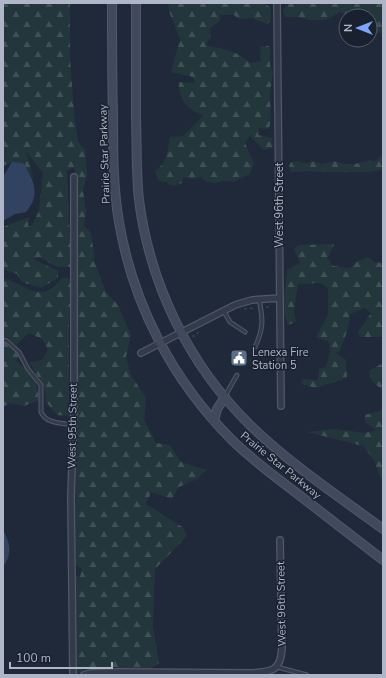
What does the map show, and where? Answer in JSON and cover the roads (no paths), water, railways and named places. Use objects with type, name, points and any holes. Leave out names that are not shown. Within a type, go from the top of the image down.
[{"type":"main road","name":"Prairie Star Parkway","points":[[112,3],[113,165],[119,222],[135,286],[160,343],[182,381],[214,421],[254,460],[383,560]]},
{"type":"main road","name":"Prairie Star Parkway","points":[[136,3],[137,160],[139,198],[144,228],[154,268],[180,332],[193,354],[225,397],[250,426],[270,444],[383,529]]},
{"type":"main road","points":[[214,421],[217,409],[225,397]]},
{"type":"street","name":"West 96th Street","points":[[277,3],[281,406]]},
{"type":"street","name":"West 95th Street","points":[[73,675],[71,496],[73,425],[74,177]]},
{"type":"street","points":[[142,353],[223,310],[243,302],[259,299],[280,298]]},
{"type":"street","name":"West 96th Street","points":[[277,667],[282,660],[280,540]]},
{"type":"street","points":[[84,675],[91,673],[118,672],[251,673],[268,671],[277,667]]},
{"type":"lane","points":[[255,347],[261,333],[263,320],[259,299]]},
{"type":"lane","points":[[223,310],[230,322],[245,332]]},
{"type":"lane","points":[[3,340],[7,341],[19,352],[28,369],[41,385],[41,412],[43,417],[51,421],[73,425]]},
{"type":"lane","points":[[225,397],[237,375]]},
{"type":"lane","points":[[277,667],[307,675]]},
{"type":"water","points":[[12,162],[23,163],[33,181],[35,194],[31,206],[26,212],[15,214],[3,221],[3,177]]},
{"type":"water","points":[[3,529],[9,546],[9,555],[5,564],[3,564]]},
{"type":"place","name":"Lenexa Fire Station 5","points":[[239,358]]}]
